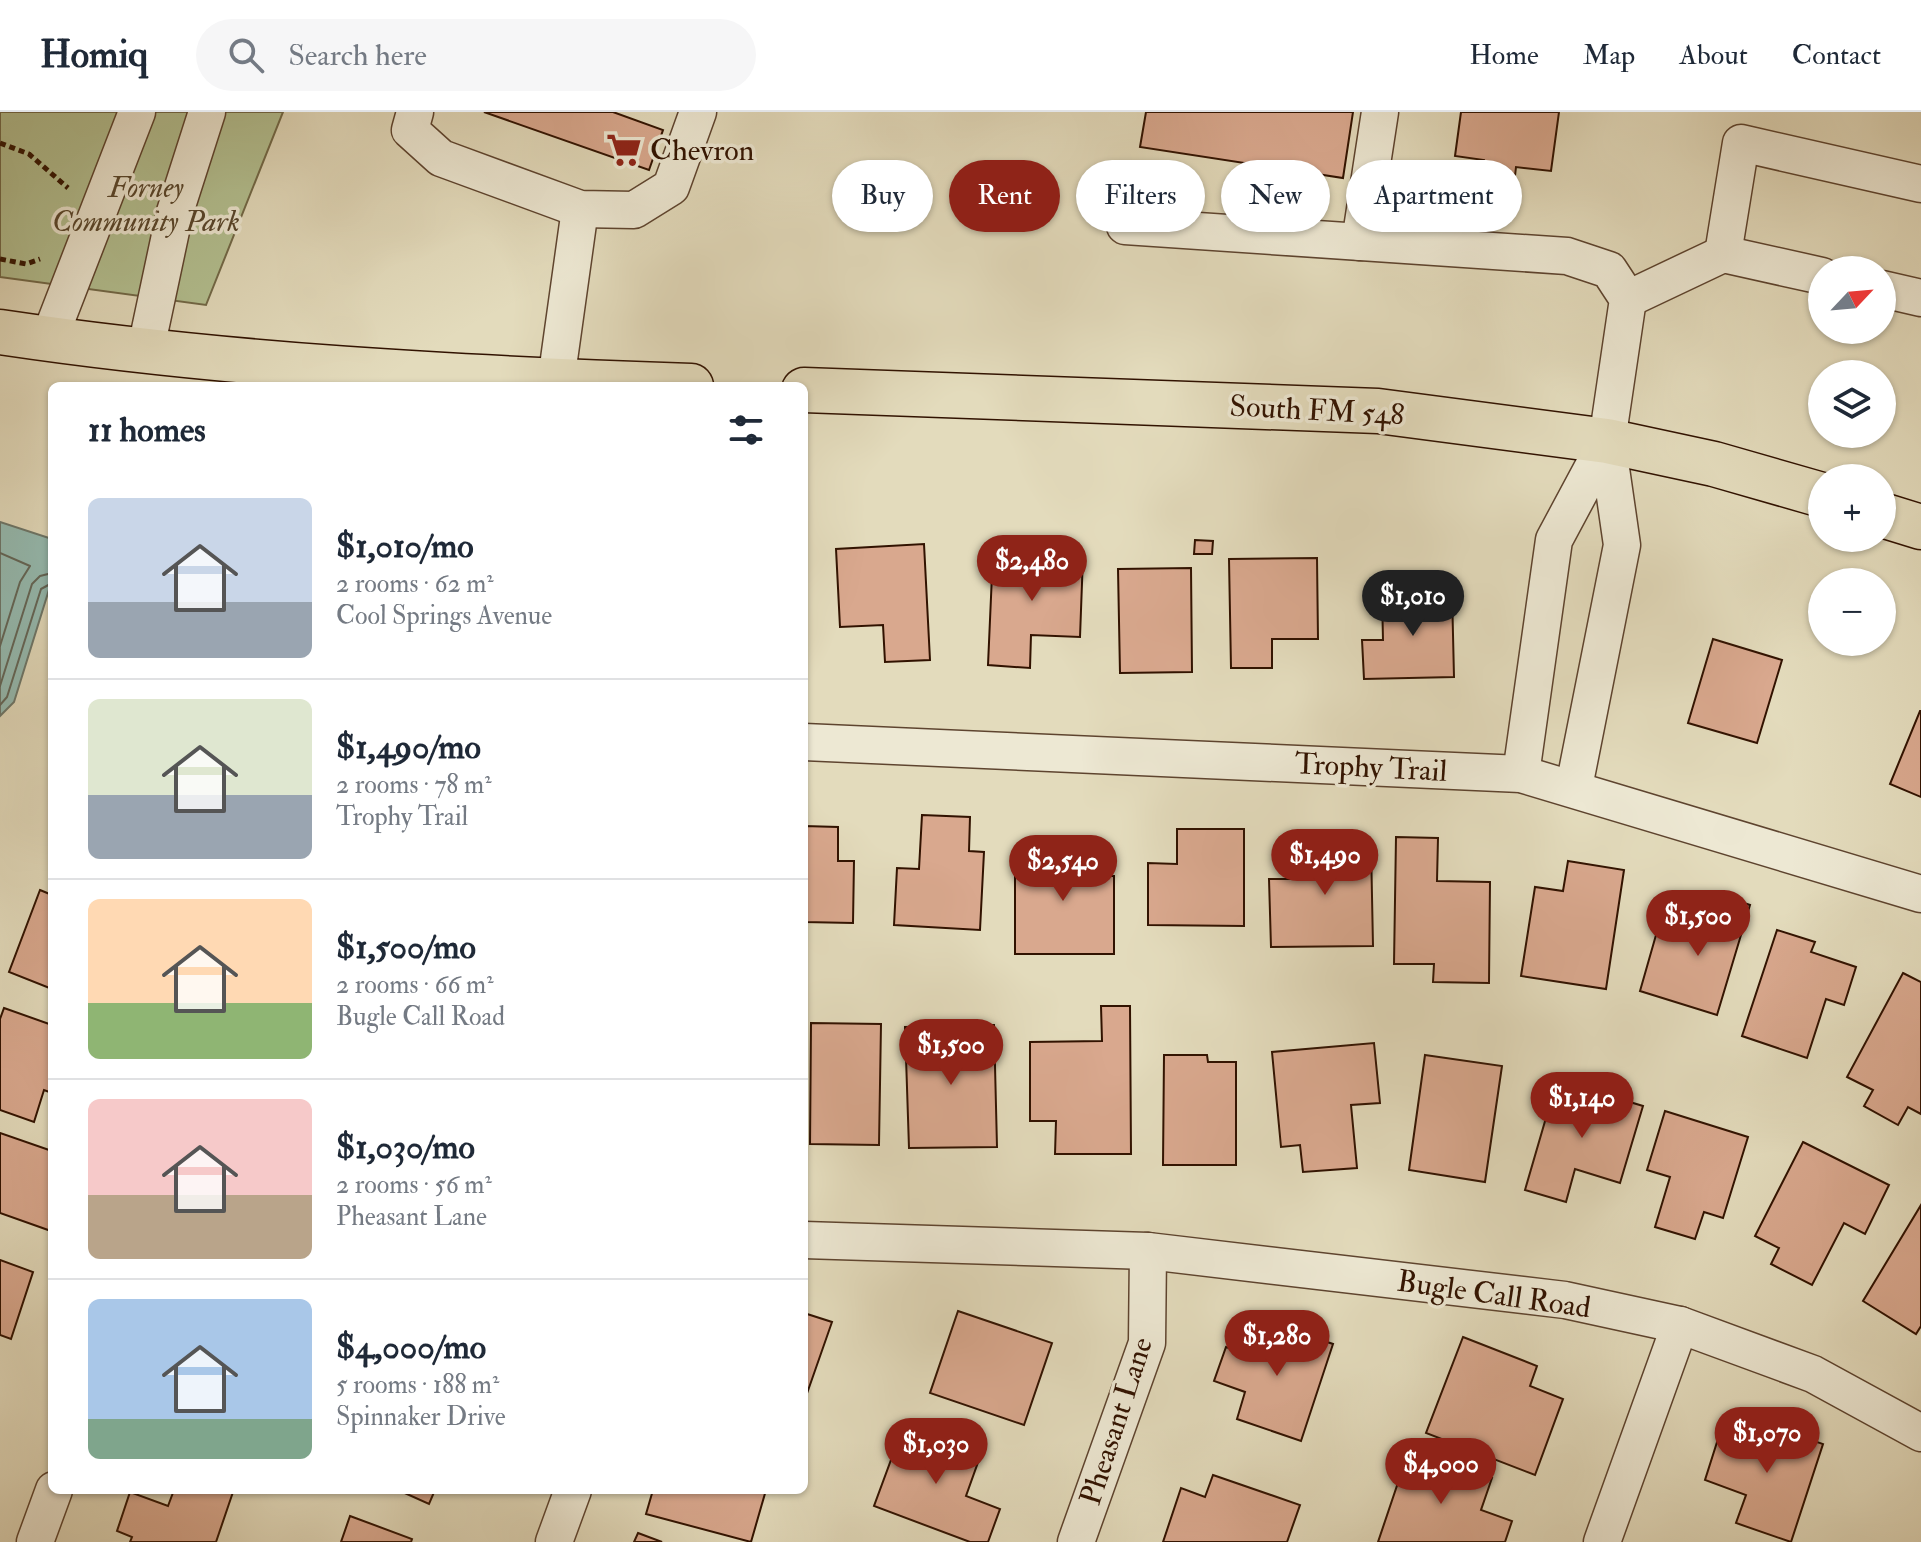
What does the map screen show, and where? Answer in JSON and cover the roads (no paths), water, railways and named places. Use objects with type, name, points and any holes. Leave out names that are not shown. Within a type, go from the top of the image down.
[{"type":"main road","points":[[0,332],[145,353],[583,382]]},
{"type":"main road","name":"South FM 548","points":[[808,390],[1378,411],[1607,441],[1714,464],[1808,491]]},
{"type":"main road","points":[[1896,519],[1921,527]]},
{"type":"street","points":[[49,339],[137,112]]},
{"type":"street","points":[[145,353],[175,212],[207,112]]},
{"type":"street","points":[[415,112],[410,130],[441,158],[580,209],[634,210],[671,187],[698,112]]},
{"type":"street","points":[[1360,242],[1380,112]]},
{"type":"street","points":[[1723,254],[1743,128],[1921,184]]},
{"type":"street","points":[[556,381],[580,209]]},
{"type":"street","points":[[1205,231],[1567,256],[1609,270],[1628,299],[1607,441],[1622,545],[1574,787]]},
{"type":"street","points":[[1628,299],[1723,254],[1808,273]]},
{"type":"street","points":[[1896,292],[1921,298]]},
{"type":"street","points":[[1521,774],[1554,540],[1607,441]]},
{"type":"street","name":"Trophy Trail","points":[[808,742],[1521,774],[1574,787],[1921,894]]},
{"type":"street","name":"Bugle Call Road","points":[[808,1240],[1148,1251],[1565,1300],[1680,1325],[1813,1374],[1921,1433]]},
{"type":"street","name":"Pheasant Lane","points":[[1076,1542],[1147,1343],[1148,1251]]},
{"type":"street","points":[[1602,1542],[1680,1325]]},
{"type":"street","points":[[35,1542],[53,1494]]},
{"type":"street","points":[[554,1542],[572,1494]]},
{"type":"water","points":[[0,522],[48,538],[48,593],[14,702],[0,716]]},
{"type":"place","name":"Chevron","points":[[624,150]]},
{"type":"park label","name":"Forney Community Park","points":[[146,204]]}]
